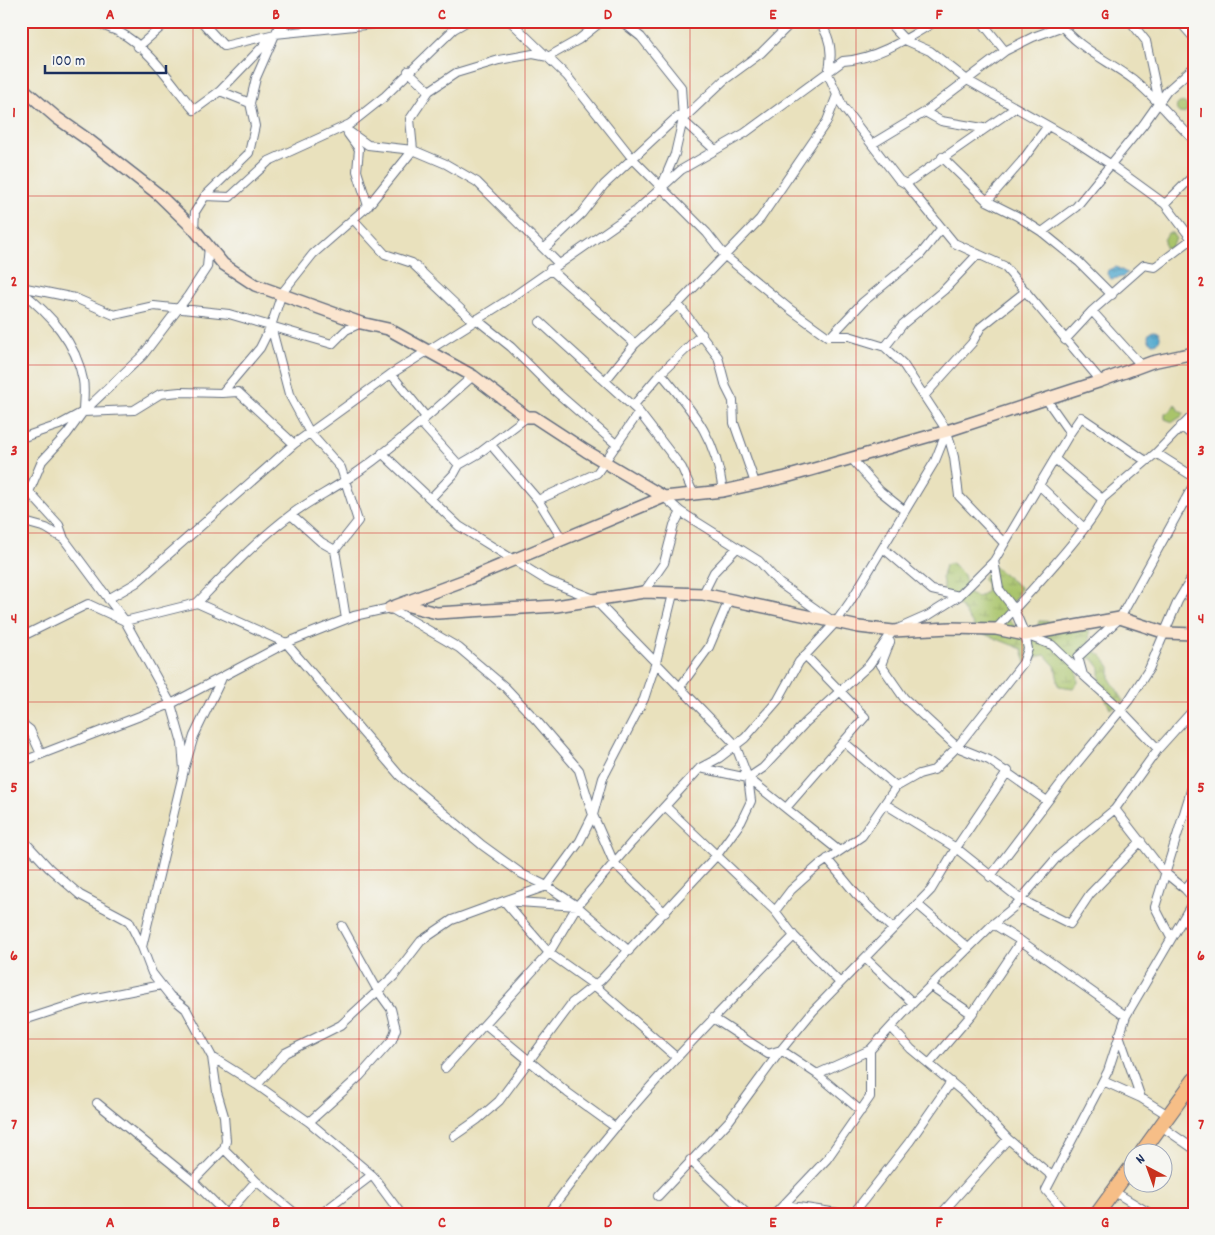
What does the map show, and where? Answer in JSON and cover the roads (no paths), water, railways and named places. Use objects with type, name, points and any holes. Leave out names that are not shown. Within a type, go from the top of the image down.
[{"type":"highway","points":[[1149,1142],[1194,1080]]},
{"type":"highway","points":[[1097,1214],[1122,1179]]},
{"type":"street","points":[[94,21],[104,28],[118,32],[138,47],[194,110],[220,91],[289,21]]},
{"type":"street","points":[[138,47],[168,21]]},
{"type":"street","points":[[201,21],[224,46],[275,34],[404,21]]},
{"type":"street","points":[[194,229],[195,212],[206,196],[249,153],[254,126],[250,103],[256,78],[281,21]]},
{"type":"street","points":[[206,196],[230,197],[269,161],[344,128],[384,96],[454,29],[468,21]]},
{"type":"street","points":[[510,21],[567,76],[632,158],[660,189],[707,233],[725,256],[791,310],[827,336],[863,339],[885,347],[902,364],[925,395],[947,431],[954,457],[959,496],[1004,543]]},
{"type":"street","points":[[222,393],[260,348],[271,326],[282,293],[313,254],[368,206],[413,150],[410,119],[429,91],[456,73],[499,60],[533,54],[548,56],[578,40],[602,21]]},
{"type":"street","points":[[621,21],[642,37],[681,87],[683,119],[675,154],[660,189]]},
{"type":"street","points":[[628,21],[638,25],[643,21]]},
{"type":"street","points":[[683,119],[723,81],[761,54],[794,21]]},
{"type":"street","points":[[818,21],[824,27],[833,56],[828,74],[843,107],[899,180],[906,184],[954,243],[1004,266],[1101,381]]},
{"type":"street","points":[[887,21],[905,40],[930,51],[967,80],[1047,127],[1075,141],[1110,164],[1165,204],[1193,240],[1155,267],[1144,265],[1112,296],[1092,311],[1065,340]]},
{"type":"street","points":[[108,599],[136,583],[294,444],[426,350],[511,298],[558,263],[636,210],[681,170],[745,133],[828,74],[843,60],[858,60],[905,40],[936,21]]},
{"type":"street","points":[[981,21],[1005,51]]},
{"type":"street","points":[[872,144],[925,112],[1005,51],[1060,24],[1077,21]]},
{"type":"street","points":[[1130,21],[1146,41],[1159,102]]},
{"type":"street","points":[[1180,21],[1194,38]]},
{"type":"street","points":[[1060,24],[1088,52],[1132,79],[1159,102],[1174,121],[1194,140]]},
{"type":"street","points":[[1042,232],[1076,207],[1174,83],[1194,68]]},
{"type":"street","points":[[408,71],[429,91]]},
{"type":"street","points":[[21,87],[57,118],[90,140],[158,194],[194,229],[223,264],[255,286],[282,293],[360,323],[388,329],[473,376],[527,417],[534,417],[664,497],[681,512],[759,561],[779,583],[836,622]]},
{"type":"street","points":[[220,91],[250,103]]},
{"type":"street","points":[[606,381],[635,344],[678,304],[760,220],[827,121],[838,95]]},
{"type":"street","points":[[906,184],[983,128],[1015,108]]},
{"type":"street","points":[[925,112],[941,120],[983,128]]},
{"type":"street","points":[[544,249],[582,213],[604,185],[678,116],[715,150]]},
{"type":"street","points":[[987,201],[1022,161],[1047,127]]},
{"type":"street","points":[[344,128],[368,146],[413,150],[446,164],[477,182],[558,263]]},
{"type":"street","points":[[344,128],[359,149],[357,170],[368,206]]},
{"type":"street","points":[[942,157],[987,201],[1042,232],[1079,262],[1112,296]]},
{"type":"street","points":[[1165,204],[1194,175]]},
{"type":"street","points":[[353,219],[385,254],[412,263],[474,320],[511,347],[555,391],[618,445]]},
{"type":"street","points":[[832,335],[863,302],[920,255],[941,229]]},
{"type":"street","points":[[184,770],[182,743],[171,704],[125,621],[64,539],[59,525],[29,492],[42,461],[83,412],[143,354],[176,308],[188,296],[207,267],[209,247]]},
{"type":"street","points":[[885,347],[903,324],[944,290],[978,254]]},
{"type":"street","points":[[550,269],[635,344]]},
{"type":"street","points":[[21,287],[76,298],[114,315],[154,306],[229,314],[332,344],[346,330],[360,323]]},
{"type":"street","points":[[21,291],[47,312],[68,340],[83,380],[83,412]]},
{"type":"street","points":[[925,395],[972,344],[980,327],[1026,291]]},
{"type":"street","points":[[678,304],[718,357],[726,387],[733,400],[734,422],[755,483]]},
{"type":"street","points":[[1092,311],[1141,366]]},
{"type":"street","points":[[540,322],[636,409],[682,468],[694,495]]},
{"type":"street","points":[[271,326],[286,386],[310,433],[342,468],[347,479],[358,522],[335,550],[346,619]]},
{"type":"street","points":[[538,500],[597,472],[618,445],[636,409],[661,373],[702,334]]},
{"type":"street","points":[[21,762],[171,704],[222,679],[286,643],[346,619],[395,606],[468,579],[513,558],[664,497],[723,491],[851,458],[947,431],[1101,381],[1141,366],[1194,353]]},
{"type":"street","points":[[661,373],[703,425],[720,466],[723,491]]},
{"type":"street","points":[[391,374],[423,420],[459,465]]},
{"type":"street","points":[[21,637],[88,604],[125,621],[196,602],[291,515],[317,496],[347,479],[382,453],[473,376]]},
{"type":"street","points":[[21,438],[59,425],[83,412],[134,410],[160,394],[174,392],[238,392],[294,444]]},
{"type":"street","points":[[1046,399],[1070,433]]},
{"type":"street","points":[[996,629],[1084,528],[1101,506],[1102,499],[1156,453],[1194,414]]},
{"type":"street","points":[[431,498],[454,474],[459,465],[491,445],[527,417]]},
{"type":"street","points":[[748,778],[763,768],[806,722],[869,665],[894,631],[929,615],[959,596],[994,561],[1040,486],[1054,459],[1082,417],[1146,460]]},
{"type":"street","points":[[1181,426],[1194,437]]},
{"type":"street","points":[[445,1068],[550,953],[578,906],[665,806],[700,768],[719,758],[734,744],[745,738],[778,700],[805,655],[836,622],[883,548],[935,462],[947,431]]},
{"type":"street","points":[[491,445],[538,500],[562,539]]},
{"type":"street","points":[[382,453],[459,526],[546,580],[594,599],[734,744],[748,778],[751,801],[741,822],[717,855],[629,951],[594,985],[572,1002],[499,1101],[454,1136]]},
{"type":"street","points":[[1156,453],[1194,477]]},
{"type":"street","points":[[851,458],[880,491],[905,511]]},
{"type":"street","points":[[1054,459],[1102,499]]},
{"type":"street","points":[[1122,710],[1083,675],[1078,656],[1120,618],[1194,484]]},
{"type":"street","points":[[1040,486],[1084,528]]},
{"type":"street","points":[[1185,500],[1194,507]]},
{"type":"street","points":[[644,592],[664,563],[674,524],[681,512]]},
{"type":"street","points":[[291,515],[321,542],[335,550]]},
{"type":"street","points":[[21,521],[46,528],[64,539]]},
{"type":"street","points":[[704,594],[714,572],[736,548]]},
{"type":"street","points":[[883,548],[932,590],[959,596]]},
{"type":"street","points":[[775,911],[791,890],[838,850],[862,836],[896,787],[919,774],[934,770],[957,747],[1023,663],[1028,649],[1025,635],[1014,609],[1000,589],[994,561]]},
{"type":"street","points":[[990,877],[1046,801],[1122,710],[1149,669],[1166,633],[1178,601],[1194,574]]},
{"type":"street","points":[[395,606],[437,613],[556,606],[644,592],[704,594],[836,622],[894,631],[950,628],[996,629],[1025,635],[1052,645],[1122,710],[1158,749]]},
{"type":"street","points":[[257,1085],[285,1053],[341,1024],[394,976],[421,940],[452,920],[547,886],[580,841],[593,815],[603,778],[644,699],[656,662],[673,594]]},
{"type":"street","points":[[680,687],[709,647],[729,600]]},
{"type":"street","points":[[196,602],[286,643],[400,776],[482,845],[522,874],[547,886],[578,906],[629,951]]},
{"type":"street","points":[[395,606],[459,648],[505,687],[579,770],[593,815],[614,863],[665,913]]},
{"type":"street","points":[[1025,635],[1120,618],[1166,633],[1194,634]]},
{"type":"street","points":[[894,631],[881,665],[904,698],[957,747],[989,760],[1008,771],[1046,801]]},
{"type":"street","points":[[786,808],[865,717],[805,655]]},
{"type":"street","points":[[142,946],[184,770],[194,736],[222,679]]},
{"type":"street","points":[[818,1074],[870,1050],[913,1003],[1020,899],[1059,855],[1115,809],[1158,749],[1194,709]]},
{"type":"street","points":[[1185,719],[1194,725]]},
{"type":"street","points":[[21,723],[30,730],[42,754]]},
{"type":"street","points":[[844,742],[896,787]]},
{"type":"street","points":[[700,768],[748,778],[838,850]]},
{"type":"street","points":[[658,1196],[690,1160],[729,1121],[781,1050],[840,983],[931,890],[956,848],[1008,771]]},
{"type":"street","points":[[1171,938],[1155,906],[1164,872],[1194,781]]},
{"type":"street","points":[[885,804],[956,848],[1020,899],[1070,924],[1090,894],[1141,841]]},
{"type":"street","points":[[665,806],[775,911],[794,936],[840,983]]},
{"type":"street","points":[[1067,1214],[1046,1190],[1108,1071],[1126,1016],[1194,899],[1186,889],[1164,872],[1115,809]]},
{"type":"street","points":[[24,841],[49,868],[80,895],[129,921],[142,946],[152,973],[170,996],[186,1009],[212,1057],[217,1092],[224,1116],[224,1150],[193,1181]]},
{"type":"street","points":[[827,859],[856,894],[893,929]]},
{"type":"street","points":[[1186,889],[1194,878]]},
{"type":"street","points":[[504,901],[578,906]]},
{"type":"street","points":[[504,901],[550,953],[594,985],[676,1057]]},
{"type":"street","points":[[917,904],[968,948]]},
{"type":"street","points":[[993,924],[1021,941],[1126,1016]]},
{"type":"street","points":[[309,1122],[360,1076],[392,1040],[396,1029],[391,1009],[378,991],[342,926]]},
{"type":"street","points":[[548,1214],[615,1127],[676,1057],[794,936]]},
{"type":"street","points":[[929,1064],[972,1014],[1021,941]]},
{"type":"street","points":[[865,958],[913,1003]]},
{"type":"street","points":[[21,1022],[86,1000],[161,985]]},
{"type":"street","points":[[932,986],[972,1014]]},
{"type":"street","points":[[713,1018],[768,1054],[781,1050]]},
{"type":"street","points":[[485,1024],[568,1093],[615,1127]]},
{"type":"street","points":[[890,1027],[951,1082],[1008,1139],[1052,1176]]},
{"type":"street","points":[[1119,1035],[1141,1098]]},
{"type":"street","points":[[781,1050],[818,1074],[861,1111]]},
{"type":"street","points":[[775,1214],[827,1159],[870,1097],[870,1050]]},
{"type":"street","points":[[212,1057],[257,1085],[309,1122],[372,1175],[401,1214]]},
{"type":"street","points":[[1103,1081],[1141,1098],[1194,1149]]},
{"type":"street","points":[[854,1214],[910,1141],[951,1082]]},
{"type":"street","points":[[96,1103],[134,1136],[193,1181],[226,1214],[256,1181]]},
{"type":"street","points":[[940,1214],[1008,1139]]},
{"type":"street","points":[[224,1150],[256,1181],[296,1214]]},
{"type":"street","points":[[690,1160],[747,1214]]},
{"type":"street","points":[[321,1214],[372,1175]]},
{"type":"street","points":[[1113,1191],[1151,1214]]},
{"type":"street","points":[[785,1204],[844,1214]]},
{"type":"water","points":[[1116,267],[1127,273],[1123,277],[1111,279],[1107,274],[1108,270]]},
{"type":"water","points":[[1152,331],[1156,331],[1160,337],[1156,343],[1152,343],[1148,339],[1148,335]]}]
